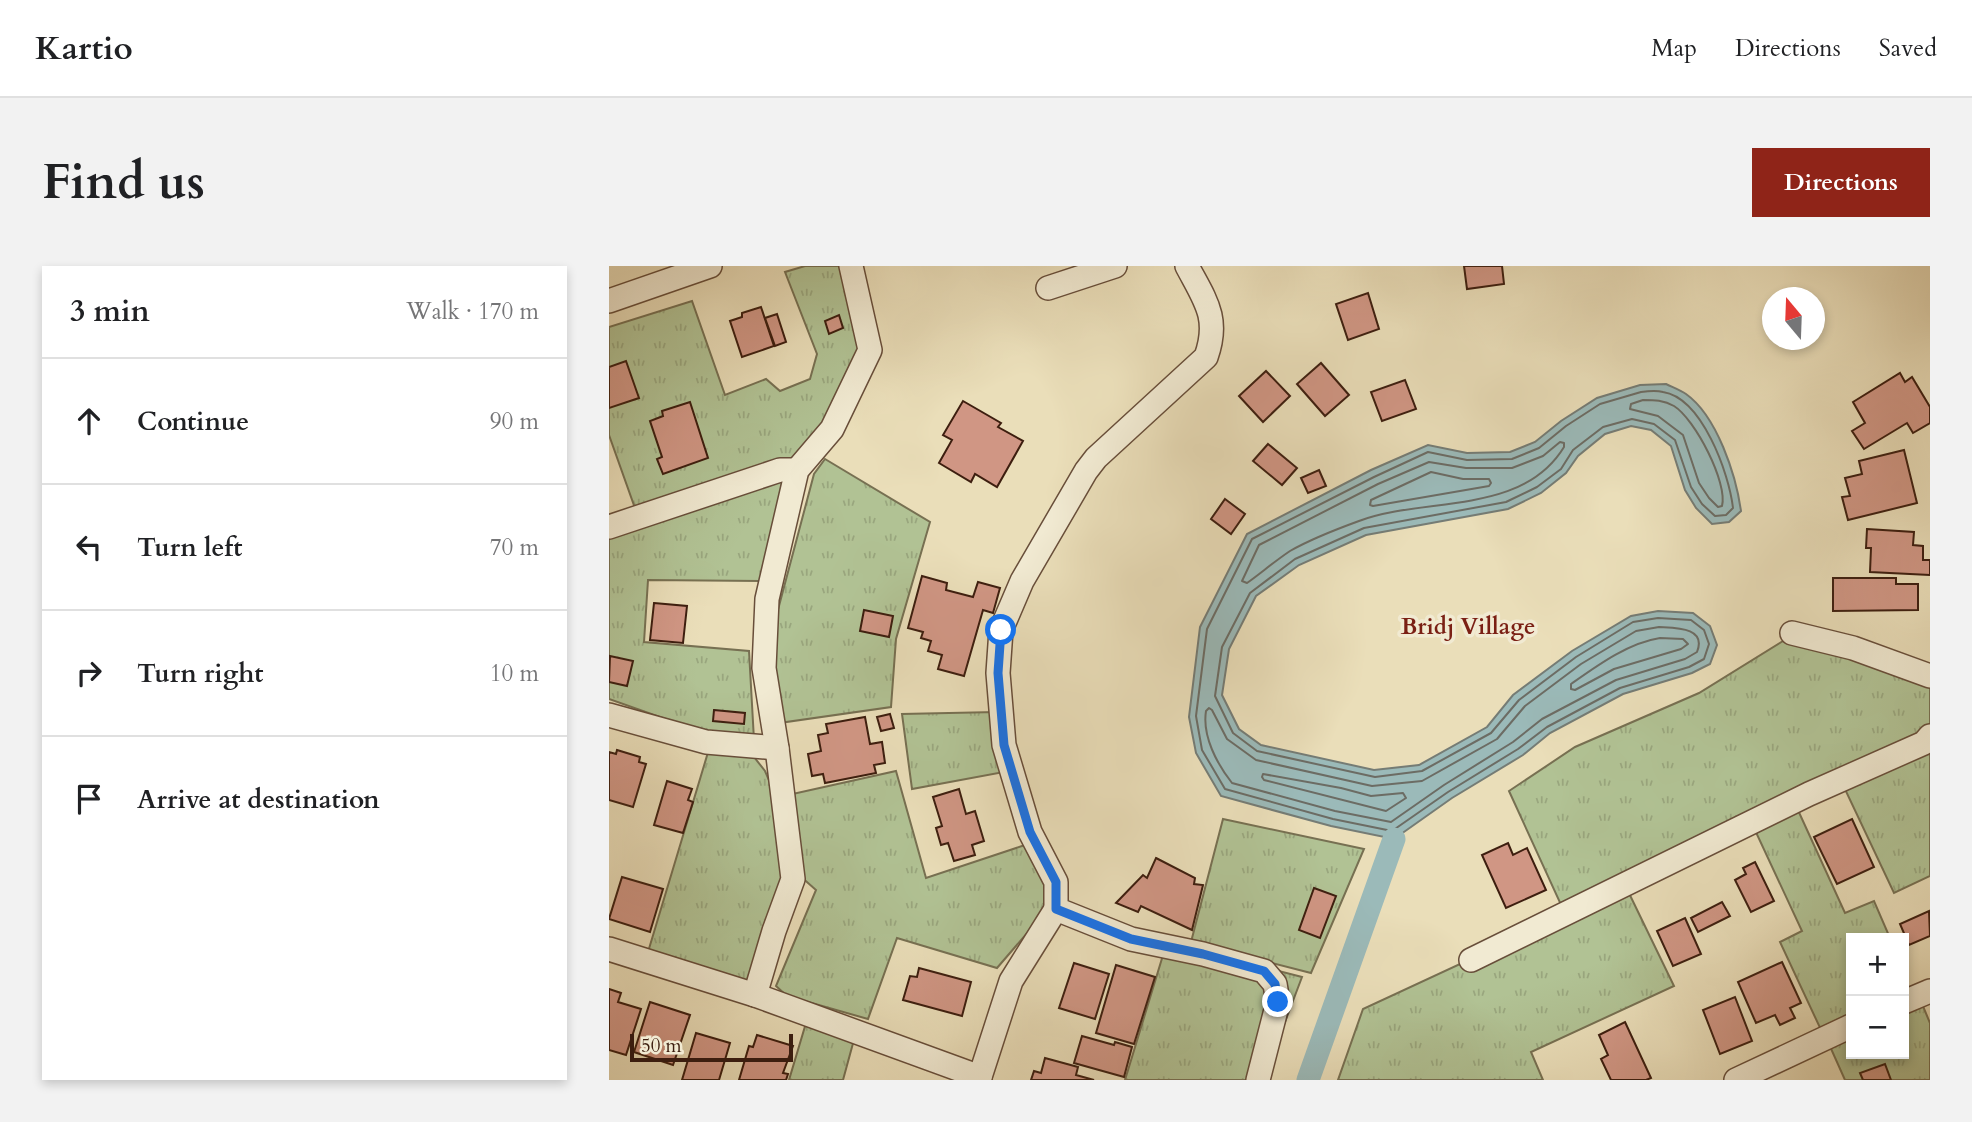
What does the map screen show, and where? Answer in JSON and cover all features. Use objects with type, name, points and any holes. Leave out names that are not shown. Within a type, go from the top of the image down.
[{"type":"street","points":[[609,302],[710,266]]},
{"type":"street","points":[[755,995],[793,879],[764,668],[767,599],[797,470],[832,429],[870,350],[851,266]]},
{"type":"street","points":[[1048,288],[1115,266]]},
{"type":"street","points":[[609,949],[755,995],[980,1078],[1011,981],[1056,909],[1056,882],[1030,832],[1004,745],[998,673],[1001,630],[1022,581],[1096,457],[1206,357],[1213,337],[1210,316],[1187,266]]},
{"type":"street","points":[[609,527],[780,470],[797,470]]},
{"type":"street","points":[[1792,633],[1853,648],[1930,676]]},
{"type":"street","points":[[609,715],[706,742],[777,748]]},
{"type":"street","points":[[1471,961],[1809,794],[1924,743],[1930,736]]},
{"type":"street","points":[[1056,909],[1131,939],[1203,954],[1264,971],[1275,984],[1278,1002],[1258,1080]]},
{"type":"street","points":[[1909,1000],[1930,991]]},
{"type":"street","points":[[1736,1080],[1846,1028]]},
{"type":"green space","points":[[805,266],[845,266],[869,339],[809,459],[636,511],[609,435],[609,327],[692,301],[725,395],[766,379],[780,391],[810,379],[817,354],[785,272]]},
{"type":"green space","points":[[825,459],[930,522],[896,639],[891,707],[779,723],[770,669],[775,621],[814,474]]},
{"type":"green space","points":[[779,477],[787,483],[760,581],[648,580],[644,642],[749,651],[754,740],[702,732],[609,699],[609,540],[612,531]]},
{"type":"green space","points":[[1783,641],[1874,657],[1930,682],[1930,728],[1562,907],[1509,791],[1575,747],[1699,693]]},
{"type":"green space","points":[[996,712],[1004,772],[912,789],[902,714]]},
{"type":"green space","points":[[1930,742],[1930,876],[1894,893],[1843,785]]},
{"type":"green space","points":[[709,749],[754,757],[765,771],[775,794],[785,876],[747,982],[648,952]]},
{"type":"green space","points":[[896,771],[926,878],[1025,845],[1048,876],[1047,910],[997,968],[897,938],[868,1019],[787,996],[776,986],[816,890],[799,875],[788,795]]},
{"type":"green space","points":[[1797,808],[1845,913],[1874,901],[1888,933],[1846,933],[1846,1021],[1822,1032],[1780,942],[1802,931],[1754,828]]},
{"type":"green space","points":[[1223,819],[1364,849],[1311,973],[1191,942]]},
{"type":"green space","points":[[1626,887],[1674,986],[1531,1052],[1543,1080],[1338,1080],[1363,1009]]},
{"type":"green space","points":[[1167,942],[1302,977],[1263,1080],[1125,1080]]},
{"type":"green space","points":[[1920,999],[1930,1023],[1930,1080],[1845,1080],[1828,1042],[1846,1033],[1846,1059],[1909,1059],[1909,1004]]},
{"type":"green space","points":[[806,1023],[855,1036],[843,1080],[789,1080]]},
{"type":"water","points":[[1666,384],[1686,394],[1697,404],[1716,431],[1730,464],[1741,511],[1729,522],[1712,524],[1696,508],[1685,490],[1671,446],[1651,430],[1631,426],[1605,434],[1578,456],[1566,473],[1541,493],[1508,509],[1366,535],[1299,565],[1256,596],[1229,649],[1222,695],[1239,729],[1261,745],[1374,770],[1419,765],[1487,727],[1513,695],[1572,651],[1631,616],[1658,611],[1693,613],[1710,626],[1717,645],[1710,664],[1692,673],[1623,694],[1550,733],[1523,755],[1452,798],[1394,839],[1331,826],[1221,796],[1196,753],[1189,717],[1200,627],[1247,534],[1371,470],[1428,445],[1467,453],[1510,452],[1535,442],[1597,398],[1640,385]]},
{"type":"building","points":[[1464,266],[1502,266],[1504,284],[1467,289]]},
{"type":"building","points":[[1368,293],[1379,329],[1348,340],[1336,304]]},
{"type":"building","points":[[761,307],[774,346],[742,357],[730,321],[742,317],[742,313]]},
{"type":"building","points":[[777,314],[786,342],[775,346],[765,318]]},
{"type":"building","points":[[839,315],[843,328],[829,334],[825,321]]},
{"type":"building","points":[[626,361],[639,398],[609,408],[609,367]]},
{"type":"building","points":[[1321,363],[1349,395],[1325,416],[1297,384]]},
{"type":"building","points":[[1266,371],[1290,396],[1263,422],[1239,396]]},
{"type":"building","points":[[1900,373],[1905,382],[1912,377],[1930,407],[1930,423],[1913,433],[1907,423],[1864,449],[1852,431],[1865,423],[1853,402]]},
{"type":"building","points":[[1405,380],[1416,409],[1382,421],[1371,392]]},
{"type":"building","points":[[963,401],[1001,423],[998,427],[1023,441],[997,487],[975,474],[971,482],[939,463],[952,440],[943,435]]},
{"type":"building","points":[[690,402],[708,458],[663,474],[657,459],[662,457],[650,421],[663,416],[662,411]]},
{"type":"building","points":[[1268,444],[1297,468],[1282,485],[1253,461]]},
{"type":"building","points":[[1904,450],[1917,503],[1848,520],[1842,497],[1850,496],[1845,478],[1862,474],[1859,461]]},
{"type":"building","points":[[1319,470],[1326,486],[1308,493],[1301,478]]},
{"type":"building","points":[[1225,499],[1245,514],[1231,534],[1211,519]]},
{"type":"building","points":[[1867,529],[1914,532],[1913,545],[1923,546],[1923,560],[1930,560],[1930,575],[1870,572],[1871,548],[1866,548]]},
{"type":"building","points":[[922,576],[947,583],[946,590],[973,597],[978,582],[1000,588],[993,613],[983,610],[964,676],[938,669],[942,655],[928,651],[931,641],[921,638],[923,632],[908,628]]},
{"type":"building","points":[[1833,578],[1896,578],[1896,584],[1918,584],[1918,610],[1833,611]]},
{"type":"building","points":[[654,603],[687,606],[683,643],[650,640]]},
{"type":"building","points":[[864,610],[893,616],[889,637],[860,631]]},
{"type":"building","points":[[610,656],[633,661],[627,686],[609,682]]},
{"type":"building","points":[[714,710],[745,713],[744,724],[713,721]]},
{"type":"building","points":[[890,714],[894,728],[881,731],[877,717]]},
{"type":"building","points":[[865,717],[870,744],[882,742],[885,763],[874,765],[876,773],[825,783],[823,774],[812,776],[808,754],[821,751],[818,735],[828,733],[826,724]]},
{"type":"building","points":[[617,750],[640,757],[639,762],[646,764],[633,807],[609,800],[609,752],[616,754]]},
{"type":"building","points":[[667,781],[692,789],[688,800],[693,802],[683,833],[654,825]]},
{"type":"building","points":[[959,789],[966,814],[975,811],[984,841],[972,845],[975,855],[954,861],[948,843],[941,845],[936,828],[942,826],[933,797]]},
{"type":"building","points":[[1852,819],[1874,867],[1837,884],[1814,837]]},
{"type":"building","points":[[1508,843],[1513,855],[1527,848],[1546,890],[1506,908],[1482,855]]},
{"type":"building","points":[[1156,858],[1195,878],[1194,884],[1203,885],[1192,930],[1141,906],[1138,912],[1116,903],[1143,875],[1147,878]]},
{"type":"building","points":[[1755,862],[1774,901],[1751,912],[1735,880],[1746,874],[1743,868]]},
{"type":"building","points":[[622,877],[663,889],[650,932],[609,919]]},
{"type":"building","points":[[1314,888],[1336,896],[1320,938],[1299,930]]},
{"type":"building","points":[[1722,902],[1730,916],[1698,932],[1691,918]]},
{"type":"building","points":[[1929,911],[1930,936],[1909,945],[1909,933],[1904,933],[1900,924]]},
{"type":"building","points":[[1685,918],[1701,954],[1673,966],[1657,931]]},
{"type":"building","points":[[1782,962],[1801,1003],[1790,1008],[1795,1018],[1780,1025],[1775,1015],[1756,1023],[1738,982]]},
{"type":"building","points":[[1074,963],[1109,974],[1095,1019],[1059,1008]]},
{"type":"building","points":[[1116,965],[1155,977],[1134,1044],[1096,1033]]},
{"type":"building","points":[[919,968],[971,982],[962,1016],[903,1000],[910,976],[917,977]]},
{"type":"building","points":[[609,989],[621,993],[618,1002],[641,1009],[626,1055],[609,1050]]},
{"type":"building","points":[[1735,997],[1752,1041],[1720,1054],[1703,1010]]},
{"type":"building","points":[[650,1002],[690,1015],[673,1065],[634,1052]]},
{"type":"building","points":[[1625,1022],[1651,1078],[1611,1080],[1601,1059],[1608,1055],[1599,1035]]},
{"type":"building","points":[[696,1033],[730,1043],[719,1080],[682,1080]]},
{"type":"building","points":[[757,1035],[793,1046],[783,1073],[788,1074],[786,1080],[739,1080],[749,1046],[753,1047]]},
{"type":"building","points":[[1082,1036],[1132,1047],[1124,1077],[1074,1063]]},
{"type":"building","points":[[1045,1058],[1078,1067],[1076,1075],[1094,1080],[1031,1080],[1034,1071],[1041,1073]]},
{"type":"building","points":[[1885,1064],[1891,1080],[1863,1080],[1860,1073]]},
{"type":"waterway","points":[[1308,1080],[1394,839]]},
{"type":"district","name":"Bridj Village","points":[[1468,626]]},
{"type":"route","points":[[1001,630],[998,673],[1004,745],[1030,832],[1056,882],[1056,909],[1131,939],[1203,954],[1264,971],[1275,984],[1278,1002]]}]
